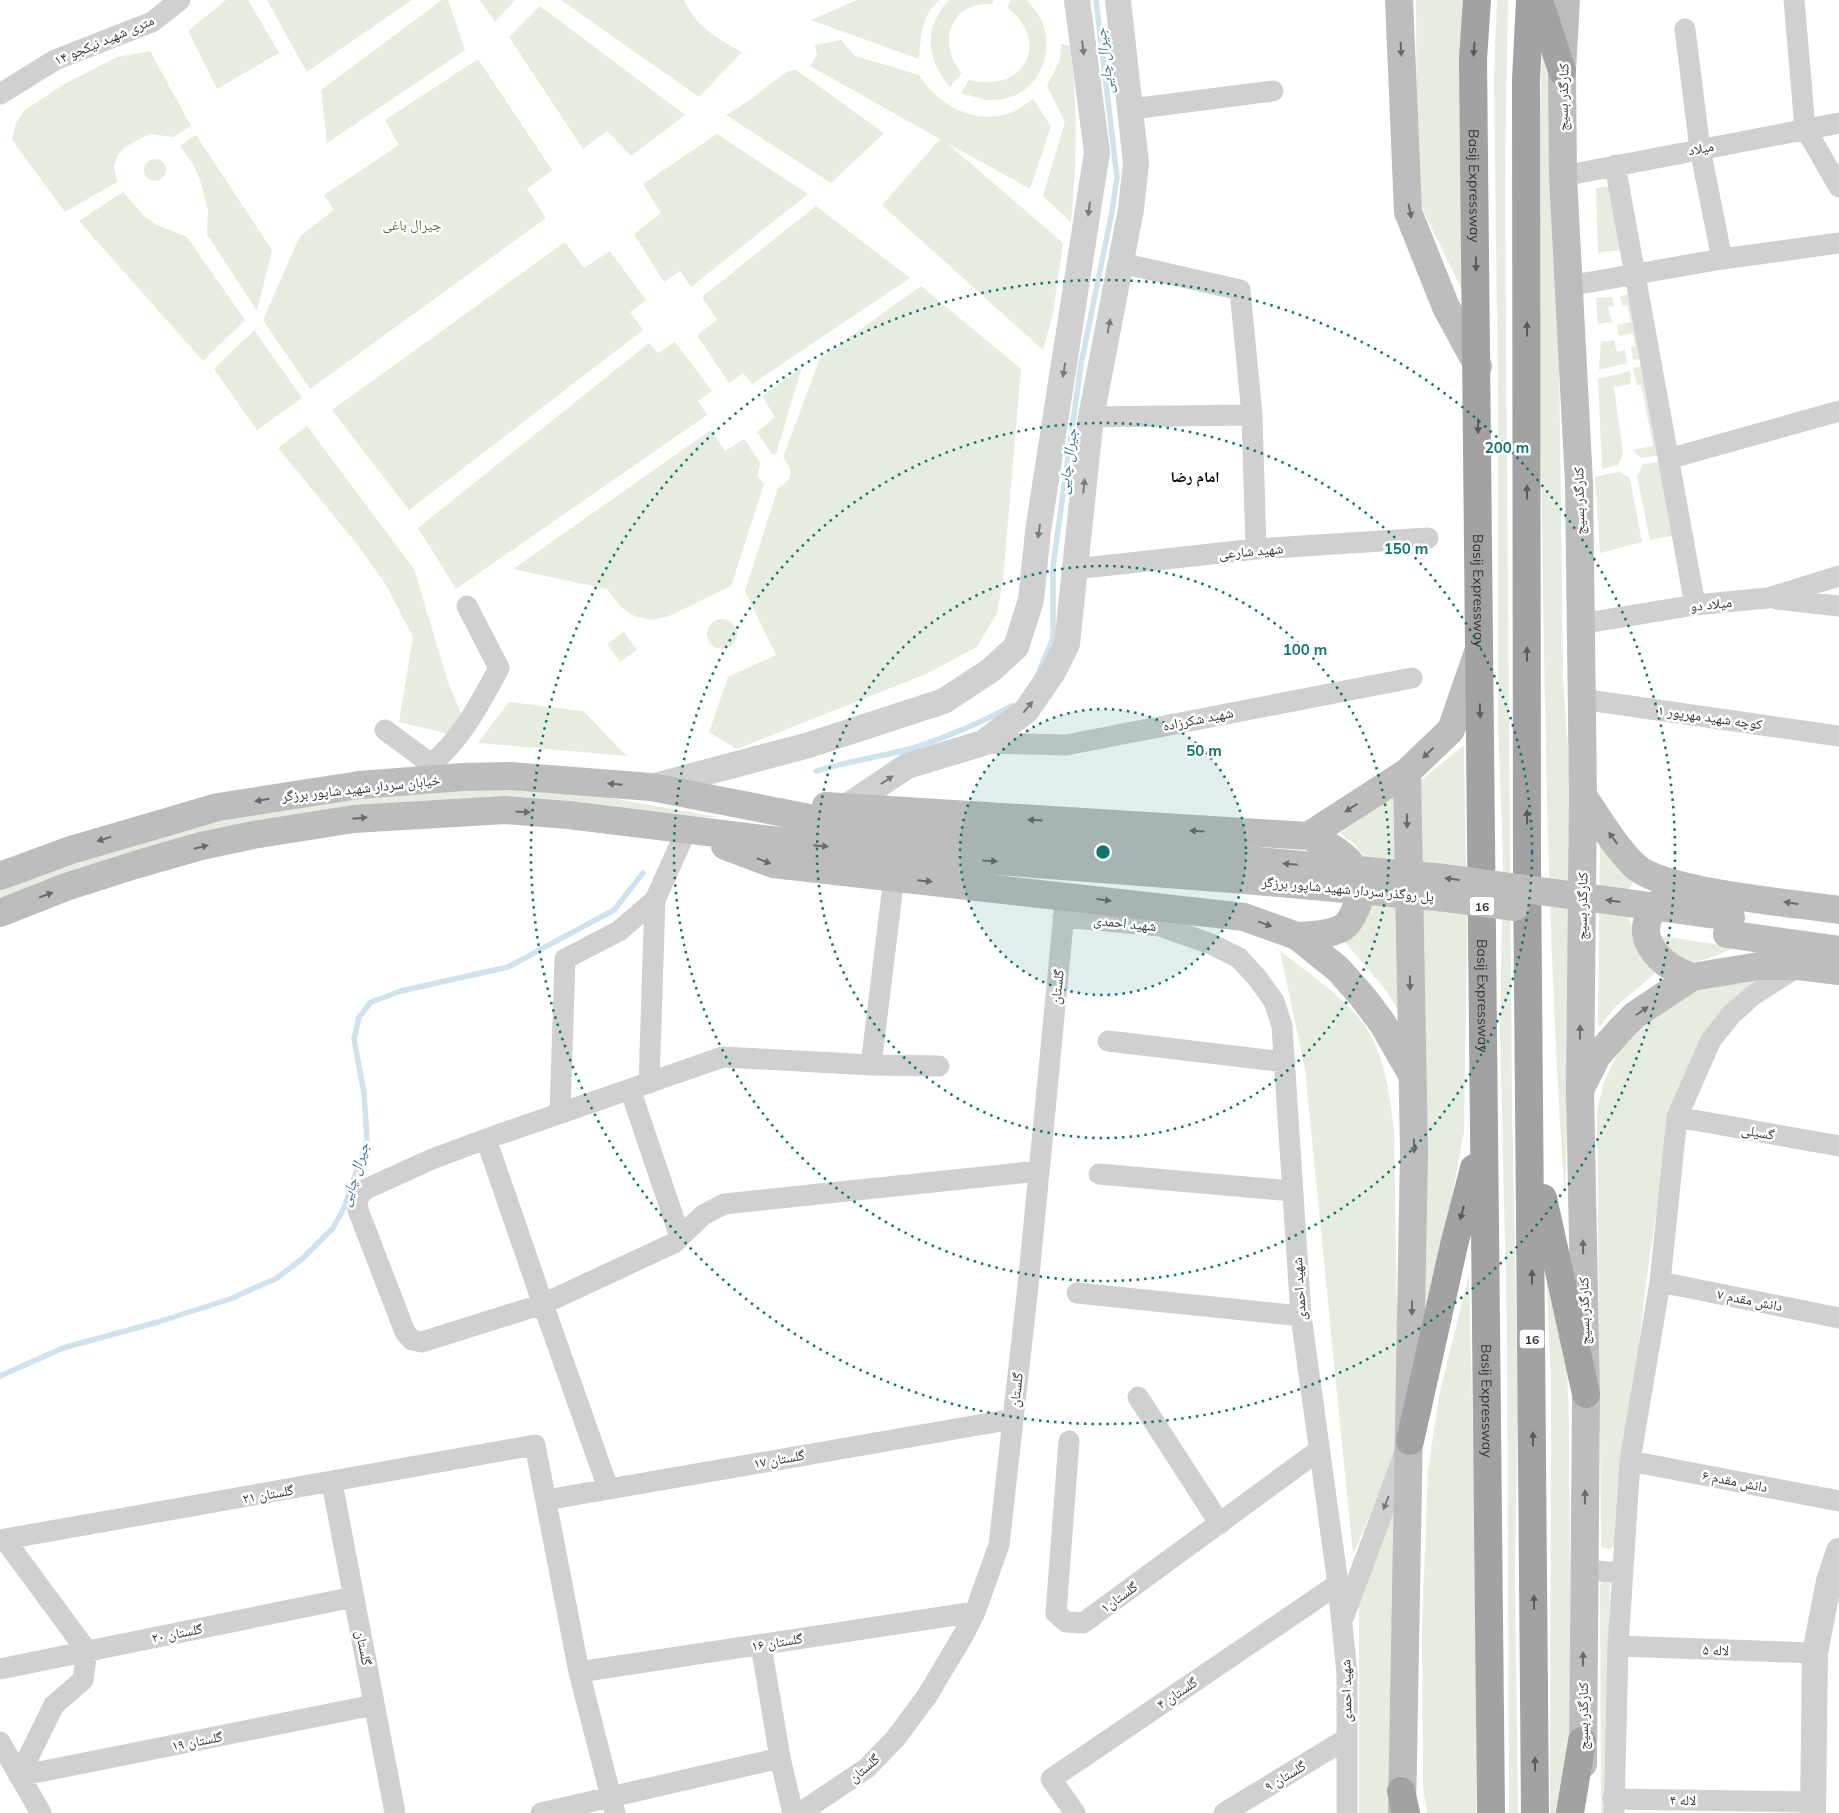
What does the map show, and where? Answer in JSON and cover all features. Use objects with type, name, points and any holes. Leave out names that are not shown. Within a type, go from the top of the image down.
[{"type":"highway","name":"Basij Expressway","points":[[1478,0],[1474,59],[1491,1813]]},
{"type":"highway","name":"16","points":[[1530,0],[1526,80],[1527,866],[1531,1146],[1535,1813]]},
{"type":"highway","points":[[1539,0],[1562,71]]},
{"type":"highway","points":[[1410,1441],[1454,1245],[1484,1132]]},
{"type":"highway","points":[[1531,1146],[1586,1394]]},
{"type":"highway","points":[[1570,1813],[1582,1741]]},
{"type":"main road","points":[[1399,0],[1408,212],[1446,307],[1478,366]]},
{"type":"main road","name":"کنارگذر بسیج","points":[[1566,0],[1562,71],[1562,176],[1579,483],[1583,796],[1580,1089],[1586,1394],[1582,1741],[1583,1813]]},
{"type":"main road","points":[[1308,836],[1406,772],[1451,730],[1479,649]]},
{"type":"main road","name":"خیابان سردار شهید شاپور برزگر","points":[[0,876],[81,847],[218,808],[432,771],[651,788],[732,803]]},
{"type":"main road","points":[[1403,1806],[1414,1151],[1406,772]]},
{"type":"main road","points":[[1583,796],[1636,867],[1652,877],[1689,888],[1839,910]]},
{"type":"main road","points":[[732,803],[846,807],[1308,836],[1331,845],[1345,855],[1357,875],[1359,899],[1354,913],[1344,927],[1322,935],[1297,936]]},
{"type":"main road","points":[[732,803],[862,840]]},
{"type":"main road","points":[[0,913],[66,887],[201,846],[253,835],[354,819],[505,810],[568,815],[686,831],[862,840]]},
{"type":"main road","points":[[686,831],[773,864],[894,877],[1065,906],[1244,916],[1297,936],[1338,969],[1383,1024],[1412,1074]]},
{"type":"main road","name":"پل روگذر سردار شهید شاپور برزگر","points":[[862,840],[1246,870],[1447,898],[1729,925],[1839,931]]},
{"type":"main road","points":[[1689,888],[1666,896],[1648,917],[1645,932],[1656,955],[1678,972],[1692,977]]},
{"type":"main road","name":"پل روگذر سردار شهید شاپور برزگر","points":[[1729,925],[1839,950]]},
{"type":"main road","points":[[1580,1089],[1596,1056],[1620,1030],[1636,1015],[1692,977],[1759,966],[1799,966],[1839,971]]},
{"type":"street","name":"۱۴ متری شهید نیکجو","points":[[0,94],[55,60],[152,22],[180,0]]},
{"type":"street","points":[[651,788],[809,745],[944,701],[991,670],[1016,646],[1030,600],[1038,531],[1097,152],[1077,0]]},
{"type":"street","points":[[846,807],[906,766],[983,743],[1026,711],[1053,672],[1067,644],[1091,417],[1121,263],[1136,163],[1132,109],[1118,0]]},
{"type":"street","points":[[1794,0],[1805,128],[1839,187]]},
{"type":"street","points":[[1685,29],[1700,149],[1722,259]]},
{"type":"street","points":[[1132,109],[1273,91]]},
{"type":"street","name":"میلاد","points":[[1562,176],[1839,123]]},
{"type":"street","points":[[1615,166],[1695,605]]},
{"type":"street","points":[[1568,286],[1722,259],[1839,243]]},
{"type":"street","points":[[1121,263],[1240,290],[1252,415],[1256,549]]},
{"type":"street","points":[[1668,459],[1839,411]]},
{"type":"street","points":[[1091,417],[1252,415]]},
{"type":"street","name":"شهید شارعی","points":[[1075,569],[1256,549],[1428,538]]},
{"type":"street","name":"میلاد دو","points":[[1580,624],[1695,605],[1768,598],[1839,576]]},
{"type":"street","points":[[1768,598],[1839,606]]},
{"type":"street","points":[[385,730],[432,771],[474,715],[499,668],[467,606]]},
{"type":"street","name":"شهید شکرزاده","points":[[983,743],[1066,745],[1412,678]]},
{"type":"street","name":"کوچه شهید مهرپور ۱","points":[[1582,699],[1839,736]]},
{"type":"street","points":[[680,1237],[640,1086],[655,900],[686,831]]},
{"type":"street","points":[[871,1065],[894,877]]},
{"type":"street","points":[[560,1113],[565,959],[619,932],[655,900]]},
{"type":"street","name":"شهید احمدی","points":[[1065,906],[1160,926],[1211,944],[1239,958],[1274,1001],[1282,1026],[1300,1316],[1338,1584],[1347,1674],[1347,1813]]},
{"type":"street","name":"گلستان","points":[[800,1813],[867,1768],[895,1739],[927,1696],[976,1612],[999,1545],[1065,906]]},
{"type":"street","points":[[1614,1806],[1618,1646],[1630,1461],[1660,1282],[1677,1117],[1711,1040],[1731,1015],[1752,996],[1799,966]]},
{"type":"street","points":[[1108,1041],[1285,1062]]},
{"type":"street","points":[[940,1066],[871,1065],[724,1057],[432,1159],[364,1190],[357,1199],[358,1210],[405,1332],[412,1340],[422,1342],[543,1304],[674,1243],[703,1215],[724,1204],[1039,1170]]},
{"type":"street","name":"گسیلی","points":[[1677,1117],[1839,1146]]},
{"type":"street","points":[[486,1139],[608,1488]]},
{"type":"street","points":[[1099,1174],[1292,1191]]},
{"type":"street","name":"دانش مقدم ۷","points":[[1660,1282],[1839,1318]]},
{"type":"street","points":[[1077,1293],[1300,1316]]},
{"type":"street","points":[[1138,1397],[1220,1524]]},
{"type":"street","name":"گلستان ۱۷","points":[[546,1500],[1013,1419]]},
{"type":"street","name":"گلستان۱","points":[[1069,1441],[1056,1612],[1066,1622],[1083,1623],[1318,1451]]},
{"type":"street","points":[[1342,1621],[1410,1441]]},
{"type":"street","name":"گلستان ۲۱","points":[[2,1540],[332,1483],[535,1445],[546,1500]]},
{"type":"street","name":"دانش مقدم ۶","points":[[1630,1461],[1839,1501]]},
{"type":"street","name":"گلستان","points":[[332,1483],[395,1813]]},
{"type":"street","points":[[546,1500],[579,1672],[613,1805]]},
{"type":"street","points":[[2,1540],[88,1651],[83,1680],[54,1706],[19,1776]]},
{"type":"street","points":[[1813,1807],[1814,1653],[1829,1581],[1839,1551]]},
{"type":"street","points":[[1584,1570],[1623,1573]]},
{"type":"street","name":"گلستان ۴","points":[[1075,1813],[1051,1779],[1338,1584]]},
{"type":"street","name":"گلستان ۲۰","points":[[0,1669],[354,1597]]},
{"type":"street","name":"گلستان ۱۶","points":[[579,1672],[976,1612]]},
{"type":"street","points":[[761,1645],[780,1758],[793,1813]]},
{"type":"street","name":"لاله ۵","points":[[1618,1646],[1814,1653]]},
{"type":"street","name":"گلستان ۱۹","points":[[19,1776],[374,1705]]},
{"type":"street","name":"گلستان ۹","points":[[1224,1813],[1346,1739]]},
{"type":"street","points":[[3,1747],[41,1813]]},
{"type":"street","points":[[541,1813],[613,1805],[780,1758]]},
{"type":"street","name":"لاله ۴","points":[[1614,1806],[1813,1807]]},
{"type":"green space","points":[[226,0],[248,0],[279,53],[217,89],[188,31]]},
{"type":"green space","points":[[267,0],[412,0],[307,72]]},
{"type":"green space","points":[[442,0],[448,0],[465,50],[327,143],[321,90]]},
{"type":"green space","points":[[480,0],[515,0],[495,22]]},
{"type":"green space","points":[[561,0],[684,0],[694,17],[708,31],[742,52],[699,97]]},
{"type":"green space","points":[[857,0],[940,0],[929,12],[923,27],[919,59],[811,20]]},
{"type":"green space","points":[[949,0],[994,0],[992,4],[978,5],[966,9],[952,26],[949,37],[950,49],[954,61],[962,73],[950,87],[936,66],[931,44],[931,33],[935,22],[940,11]]},
{"type":"green space","points":[[1011,0],[1026,0],[1038,14],[1045,31],[1046,47],[1043,64],[1036,78],[1024,90],[1009,97],[987,100],[961,93],[969,80],[988,82],[1004,79],[1017,72],[1026,62],[1029,49],[1028,35],[1021,21],[1007,7]]},
{"type":"green space","points":[[1416,0],[1466,0],[1466,298],[1417,198]]},
{"type":"green space","points":[[1497,0],[1508,0],[1505,166],[1512,1097],[1518,1412],[1515,1569],[1518,1813],[1509,1813],[1507,1326],[1500,1032],[1503,859],[1498,722],[1498,399],[1494,77]]},
{"type":"green space","points":[[540,6],[685,115],[631,156],[607,131],[583,149],[509,37]]},
{"type":"green space","points":[[841,40],[855,56],[919,75],[936,95],[958,110],[983,117],[996,116],[1013,112],[1033,99],[1051,126],[1030,189],[947,143],[1063,243],[1053,314],[1043,350],[882,205],[940,139],[810,66],[817,55],[815,45]]},
{"type":"green space","points":[[1061,44],[1070,46],[1073,68],[1075,156],[1071,222],[1043,196],[1065,122],[1047,86],[1060,60]]},
{"type":"green space","points":[[150,51],[191,126],[173,137],[150,134],[125,147],[117,156],[114,167],[117,182],[65,212],[12,140],[16,123],[25,110],[66,83],[117,57]]},
{"type":"green space","points":[[1542,55],[1556,100],[1563,679],[1574,825],[1565,1200],[1551,943],[1545,687],[1539,285]]},
{"type":"green space","name":"جیرال باغی","points":[[478,59],[552,170],[527,189],[546,218],[310,389],[263,320],[300,236],[334,210],[324,195],[399,145],[385,120]]},
{"type":"green space","points":[[795,69],[884,133],[831,183],[726,115],[747,102],[785,73]]},
{"type":"green space","points":[[717,134],[808,194],[691,287],[680,271],[664,282],[634,234],[661,213],[643,184]]},
{"type":"green space","points":[[196,135],[272,250],[257,311],[207,234],[208,210],[200,180],[193,164],[180,146]]},
{"type":"green space","points":[[151,159],[159,159],[166,166],[166,174],[159,181],[151,181],[144,174],[144,166]]},
{"type":"green space","points":[[1611,186],[1621,250],[1598,253],[1596,188]]},
{"type":"green space","points":[[123,192],[145,217],[157,225],[187,237],[245,320],[203,361],[79,221]]},
{"type":"green space","points":[[816,206],[910,278],[752,384],[743,373],[729,383],[697,335],[717,320],[702,297]]},
{"type":"green space","points":[[565,242],[584,268],[610,251],[646,300],[630,312],[643,330],[409,510],[332,410]]},
{"type":"green space","points":[[921,286],[1021,369],[1003,580],[997,613],[977,647],[926,674],[737,749],[709,732],[728,677],[776,655],[745,591],[778,488],[787,482],[789,478],[789,466],[783,457],[820,358]]},
{"type":"green space","points":[[1630,294],[1641,359],[1633,360],[1631,347],[1635,346],[1633,333],[1619,336],[1617,325],[1631,322],[1627,305],[1622,306],[1620,296]]},
{"type":"green space","points":[[1612,297],[1614,306],[1608,307],[1612,322],[1598,324],[1596,298]]},
{"type":"green space","points":[[254,330],[302,398],[257,430],[214,369]]},
{"type":"green space","points":[[1614,340],[1617,352],[1625,350],[1627,363],[1599,370],[1601,342]]},
{"type":"green space","points":[[675,342],[712,391],[698,401],[707,415],[456,589],[418,528],[649,343],[658,353]]},
{"type":"green space","points":[[1645,366],[1662,455],[1641,458],[1633,450],[1653,446],[1641,385],[1637,385],[1633,368]]},
{"type":"green space","points":[[802,367],[776,454],[772,454],[757,432],[775,417],[762,396]]},
{"type":"green space","points":[[1630,371],[1631,384],[1614,387],[1623,454],[1618,465],[1602,469],[1598,379]]},
{"type":"green space","points":[[307,426],[414,569],[448,682],[463,718],[449,734],[399,722],[413,637],[386,585],[357,544],[278,448]]},
{"type":"green space","points":[[711,430],[725,451],[744,439],[760,462],[758,476],[764,484],[731,586],[669,616],[653,620],[636,617],[622,608],[607,589],[513,569]]},
{"type":"green space","points":[[1659,462],[1672,536],[1650,540],[1637,476],[1643,464]]},
{"type":"green space","points":[[1619,472],[1630,478],[1642,542],[1600,553],[1595,477]]},
{"type":"green space","points":[[722,619],[733,623],[737,634],[733,645],[722,649],[711,645],[707,634],[711,623]]},
{"type":"green space","points":[[624,632],[637,650],[620,662],[607,644]]},
{"type":"green space","points":[[509,702],[583,711],[627,756],[478,743]]},
{"type":"green space","points":[[1464,745],[1467,940],[1464,1132],[1425,1338],[1419,782]]},
{"type":"green space","points":[[433,789],[525,790],[589,794],[717,817],[673,818],[433,802],[0,902],[0,891],[146,837],[244,813]]},
{"type":"green space","points":[[1396,794],[1398,1010],[1385,989],[1344,941],[1367,860],[1355,845],[1340,833]]},
{"type":"green space","points":[[1600,842],[1636,875],[1626,900],[1629,919],[1637,937],[1659,970],[1616,1006],[1599,1027],[1598,1023]]},
{"type":"green space","points":[[1661,936],[1735,947],[1703,960],[1683,961],[1675,957],[1667,949]]},
{"type":"green space","points":[[1280,951],[1330,989],[1363,1022],[1380,1057],[1389,1093],[1394,1131],[1399,1447],[1353,1555],[1305,1069]]},
{"type":"green space","points":[[1775,971],[1743,994],[1664,1161],[1646,1283],[1616,1545],[1609,1549],[1601,1547],[1597,1110],[1604,1082],[1620,1049],[1648,1024],[1696,989]]},
{"type":"green space","points":[[1546,1264],[1566,1344],[1569,1423],[1571,1754],[1561,1813],[1550,1813],[1551,1384]]},
{"type":"green space","points":[[1469,1274],[1476,1570],[1476,1813],[1427,1813],[1423,1785],[1422,1627],[1428,1470],[1439,1396]]},
{"type":"green space","points":[[1398,1501],[1395,1813],[1359,1813],[1359,1605]]},
{"type":"green space","points":[[1605,1581],[1610,1584],[1604,1784],[1606,1813],[1601,1813],[1600,1584]]},
{"type":"waterway","name":"جیرال چایی","points":[[1038,674],[1053,638],[1053,566],[1081,364],[1112,212],[1117,177],[1096,0]]},
{"type":"waterway","name":"جیرال چایی","points":[[816,771],[926,744],[964,729],[1012,706]]},
{"type":"waterway","name":"جیرال چایی","points":[[0,1376],[63,1348],[158,1322],[230,1299],[277,1278],[302,1259],[333,1228],[344,1208],[367,1140],[364,1093],[354,1039],[359,1017],[371,1002],[401,991],[508,967],[614,910],[643,873]]},
{"type":"district","name":"امام رضا","points":[[1195,476]]}]
